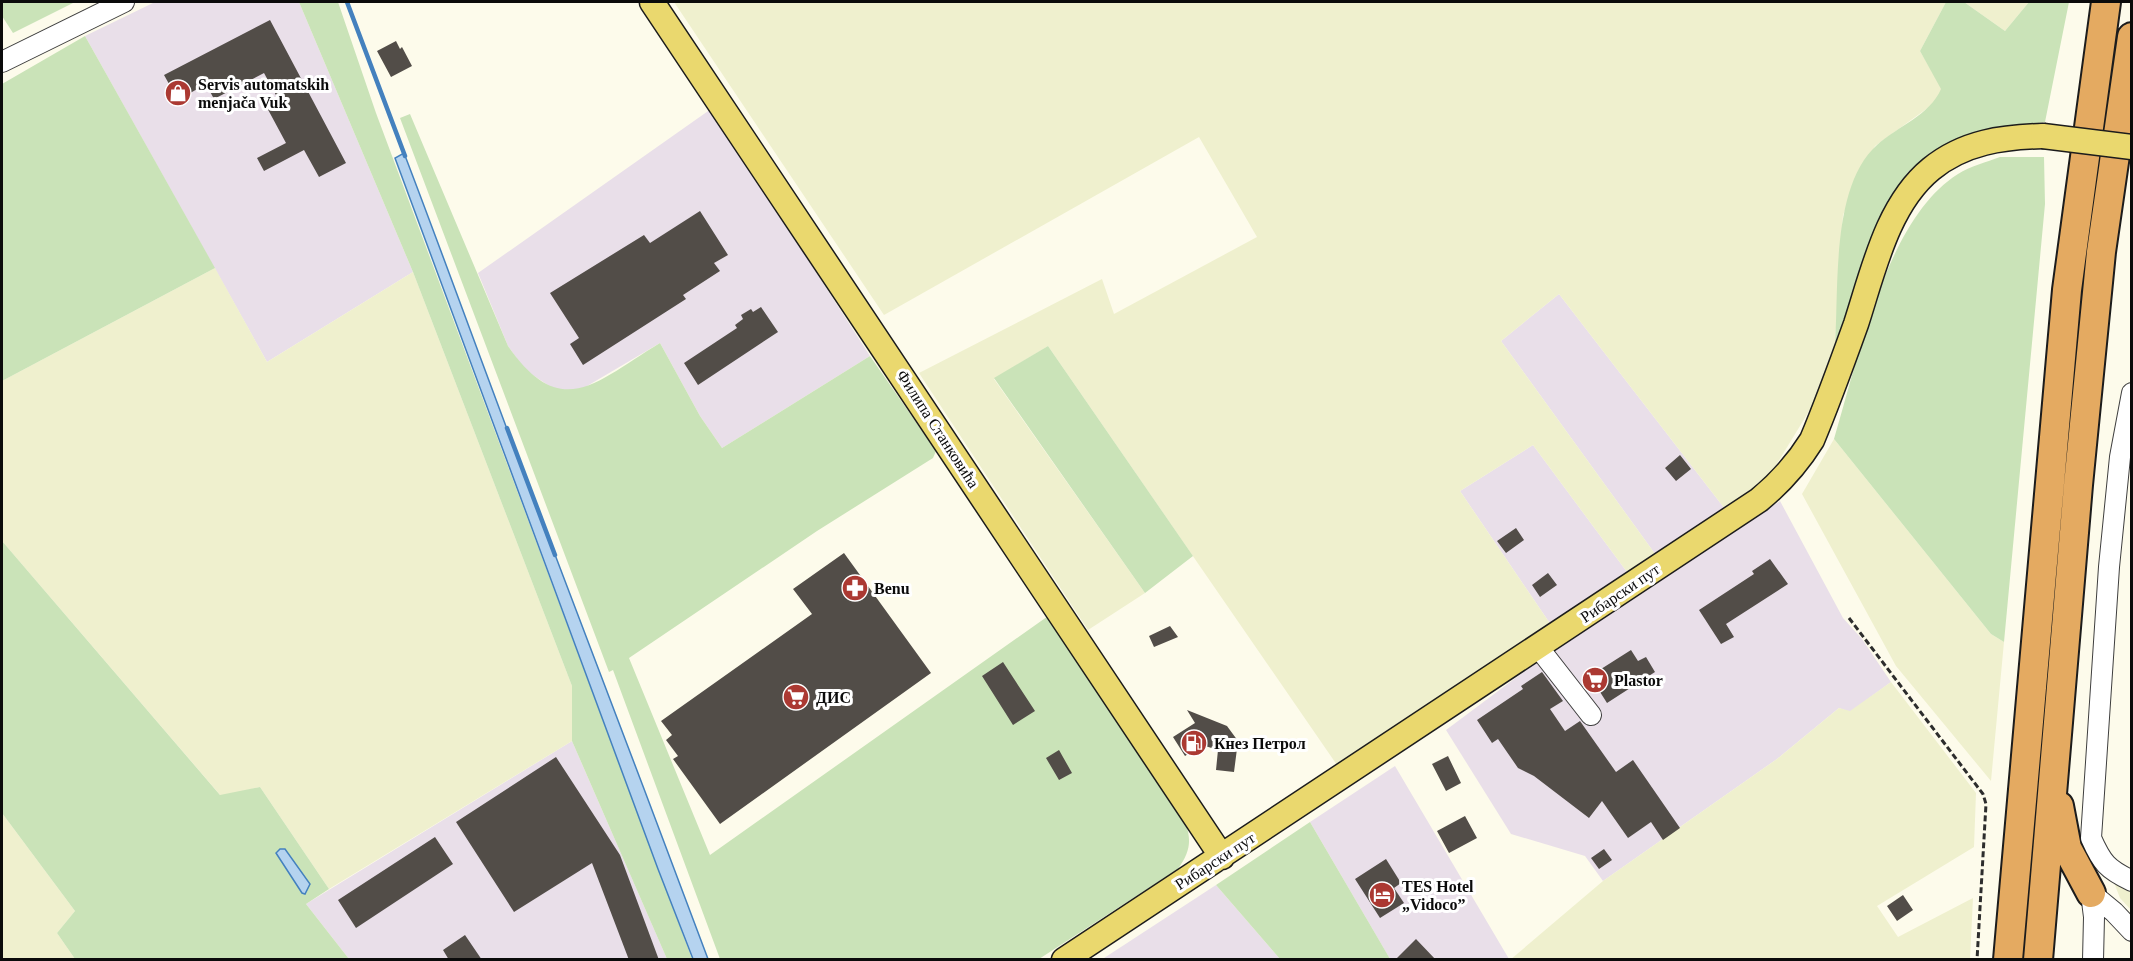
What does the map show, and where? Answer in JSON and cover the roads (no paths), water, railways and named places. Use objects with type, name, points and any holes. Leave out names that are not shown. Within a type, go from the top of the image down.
[{"type":"highway","points":[[2008,960],[2065,313],[2106,2]]},
{"type":"highway","points":[[2038,960],[2053,765],[2101,252],[2132,37]]},
{"type":"highway","points":[[2053,765],[2063,834],[2076,868],[2091,893]]},
{"type":"main road","name":"Филипа Станковића","points":[[652,2],[1222,857]]},
{"type":"main road","name":"Рибарски пут","points":[[1064,960],[1759,500],[1793,469],[1812,440],[1824,412],[1890,226],[1910,194],[1929,170],[1951,155],[1985,142],[2043,136],[2132,147]]},
{"type":"street","points":[[2,62],[124,2]]},
{"type":"street","points":[[2132,393],[2120,457],[2109,567],[2091,827],[2091,838],[2100,858],[2110,870],[2132,881]]},
{"type":"street","points":[[1538,646],[1591,716]]},
{"type":"street","points":[[2091,893],[2132,931]]},
{"type":"street","points":[[2091,893],[2094,917],[2093,960]]},
{"type":"water","points":[[404,153],[708,959],[693,959],[658,869],[395,158]]},
{"type":"water","points":[[280,849],[285,849],[310,884],[305,894],[302,893],[276,853]]},
{"type":"waterway","points":[[347,2],[405,156]]},
{"type":"waterway","points":[[507,428],[555,555]]},
{"type":"place","name":"Servis automatskih menjača Vuk","points":[[178,93]]},
{"type":"place","name":"Benu","points":[[855,588]]},
{"type":"place","name":"Plastor","points":[[1595,680]]},
{"type":"place","name":"ДИС","points":[[796,697]]},
{"type":"place","name":"Кнез Петрол","points":[[1194,743]]},
{"type":"place","name":"TES Hotel „Vidoco”","points":[[1382,895]]}]
